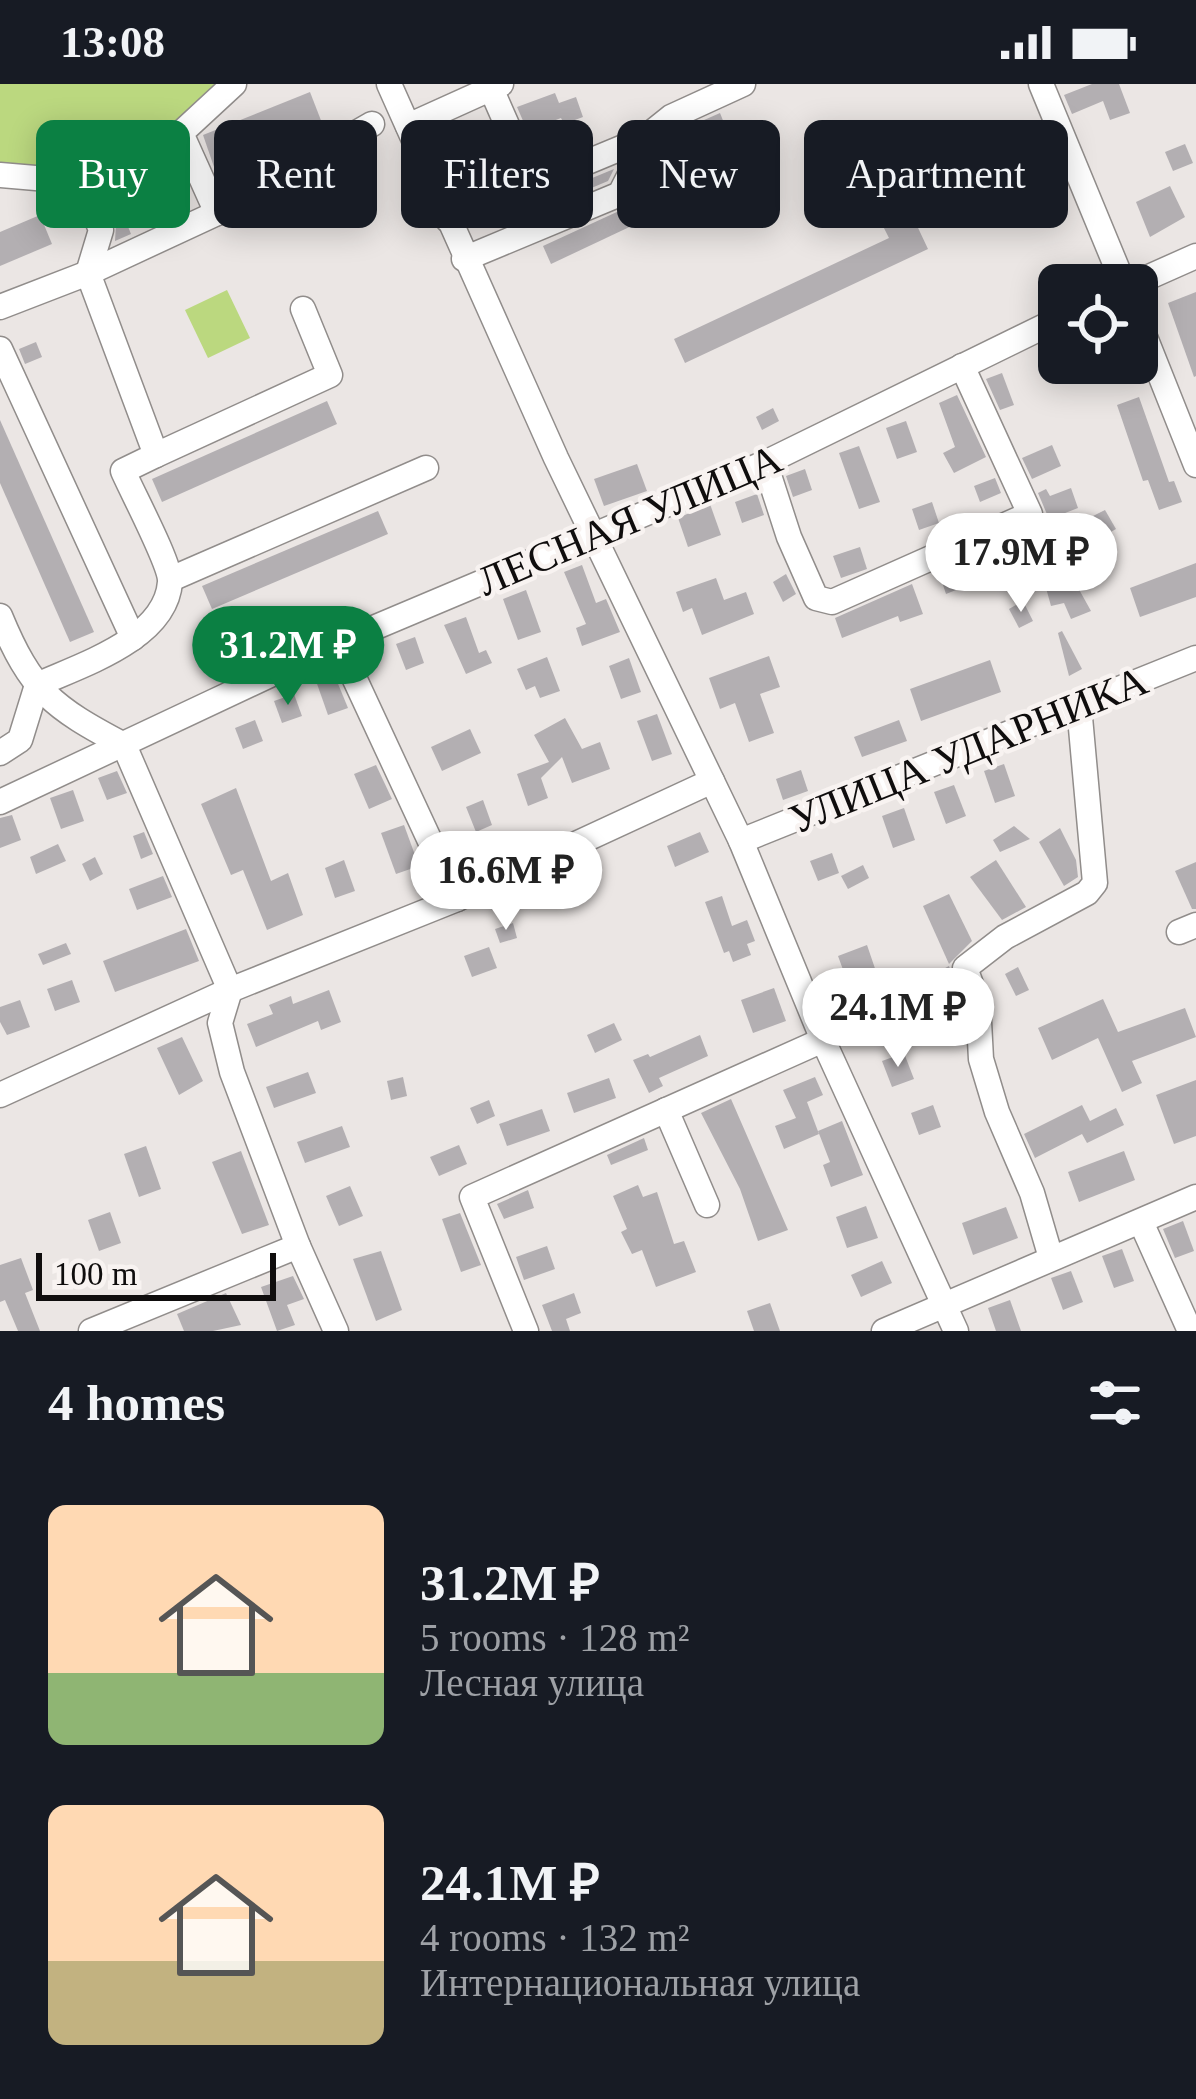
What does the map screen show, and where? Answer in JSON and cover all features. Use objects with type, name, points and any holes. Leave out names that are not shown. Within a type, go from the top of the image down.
[{"type":"street","points":[[214,206],[182,134],[234,84]]},
{"type":"street","points":[[389,84],[405,120]]},
{"type":"street","points":[[668,120],[742,84]]},
{"type":"street","points":[[1041,84],[1118,264]]},
{"type":"street","points":[[423,120],[493,86],[507,120]]},
{"type":"street","points":[[0,175],[82,182],[101,230],[88,273],[156,455]]},
{"type":"street","points":[[464,259],[617,195]]},
{"type":"street","points":[[0,307],[88,273],[214,214]]},
{"type":"street","points":[[451,228],[592,535],[741,841],[824,1040],[956,1331]]},
{"type":"street","points":[[1158,272],[1196,256]]},
{"type":"street","points":[[0,753],[20,740],[37,685],[126,645],[162,610],[171,579],[123,471],[331,376],[303,309]]},
{"type":"street","name":"ЛЕСНАЯ УЛИЦА","points":[[0,802],[338,643],[765,463],[1038,330]]},
{"type":"street","points":[[0,349],[133,638]]},
{"type":"street","points":[[1158,358],[1187,415],[1196,465]]},
{"type":"street","points":[[765,463],[789,537],[816,598],[832,602],[1030,514],[962,366]]},
{"type":"street","points":[[171,579],[426,468]]},
{"type":"street","points":[[0,616],[21,666],[37,685],[74,719],[124,745],[230,990],[220,1023],[232,1072],[336,1331]]},
{"type":"street","points":[[338,643],[457,899]]},
{"type":"street","name":"УЛИЦА УДАРНИКА","points":[[741,841],[1196,658]]},
{"type":"street","points":[[1051,1258],[1032,1193],[986,1077],[978,1003],[965,968],[1005,937],[1087,893],[1095,883],[1079,706]]},
{"type":"street","points":[[0,1095],[230,990],[457,899],[712,782]]},
{"type":"street","points":[[526,1331],[472,1197],[824,1040]]},
{"type":"street","points":[[666,1110],[707,1204]]},
{"type":"street","points":[[884,1331],[1196,1197]]},
{"type":"street","points":[[1141,1222],[1190,1331]]},
{"type":"street","points":[[91,1331],[298,1246]]},
{"type":"green space","points":[[0,84],[220,84],[187,120],[36,120],[36,173],[0,169]]},
{"type":"green space","points":[[227,290],[250,338],[208,358],[185,310]]},
{"type":"building","points":[[1092,84],[1119,84],[1130,113],[1110,120],[1103,101],[1072,114],[1064,95]]},
{"type":"building","points":[[310,92],[321,120],[240,120]]},
{"type":"building","points":[[555,93],[559,103],[576,97],[583,117],[523,120],[517,107]]},
{"type":"building","points":[[214,131],[214,167],[203,135]]},
{"type":"building","points":[[1185,144],[1193,163],[1173,171],[1165,152]]},
{"type":"building","points":[[614,169],[608,181],[593,187],[593,178]]},
{"type":"building","points":[[1170,186],[1185,217],[1150,237],[1136,202]]},
{"type":"building","points":[[617,212],[617,228],[627,228],[551,264],[543,246],[582,228],[593,228],[593,223]]},
{"type":"building","points":[[36,217],[36,228],[45,228],[52,244],[0,266],[0,232]]},
{"type":"building","points":[[116,228],[129,228],[131,234],[115,241]]},
{"type":"building","points":[[884,228],[918,228],[928,249],[685,363],[674,339],[889,238]]},
{"type":"building","points":[[1196,292],[1196,376],[1194,377],[1168,303]]},
{"type":"building","points":[[36,342],[42,357],[25,364],[19,349]]},
{"type":"building","points":[[1002,373],[1014,405],[1000,410],[986,379]]},
{"type":"building","points":[[957,395],[986,457],[954,473],[943,453],[955,447],[939,403]]},
{"type":"building","points":[[1139,397],[1169,482],[1174,481],[1182,502],[1159,510],[1148,480],[1143,481],[1117,405]]},
{"type":"building","points":[[327,401],[337,424],[162,502],[152,479]]},
{"type":"building","points":[[773,408],[779,421],[762,430],[756,417]]},
{"type":"building","points":[[0,420],[94,632],[70,642],[0,483]]},
{"type":"building","points":[[906,421],[917,452],[897,459],[886,428]]},
{"type":"building","points":[[1052,445],[1061,466],[1032,479],[1022,458]]},
{"type":"building","points":[[859,446],[880,502],[859,509],[839,453]]},
{"type":"building","points":[[637,464],[647,491],[604,506],[594,479]]},
{"type":"building","points":[[805,469],[812,490],[793,497],[786,476]]},
{"type":"building","points":[[995,478],[1001,493],[980,502],[974,486]]},
{"type":"building","points":[[1071,488],[1078,508],[1060,515],[1079,550],[1065,557],[1038,493],[1046,489],[1050,496]]},
{"type":"building","points":[[757,494],[764,515],[742,523],[735,502]]},
{"type":"building","points":[[932,502],[939,523],[919,530],[912,509]]},
{"type":"building","points":[[710,504],[721,535],[688,547],[678,518]]},
{"type":"building","points":[[1105,510],[1116,529],[1102,537],[1091,517]]},
{"type":"building","points":[[378,511],[388,534],[212,609],[202,586]]},
{"type":"building","points":[[1025,535],[1033,556],[1010,564],[1003,544]]},
{"type":"building","points":[[860,547],[867,569],[841,578],[833,556]]},
{"type":"building","points":[[1196,563],[1196,597],[1140,617],[1130,588]]},
{"type":"building","points":[[582,565],[596,603],[606,599],[620,632],[582,646],[576,628],[586,624],[564,572]]},
{"type":"building","points":[[959,566],[966,586],[946,594],[939,573]]},
{"type":"building","points":[[786,574],[796,594],[783,602],[773,582]]},
{"type":"building","points":[[1071,575],[1091,611],[1071,619],[1064,603],[1051,606],[1046,588]]},
{"type":"building","points":[[716,578],[724,600],[746,592],[754,614],[702,635],[692,608],[683,612],[676,592]]},
{"type":"building","points":[[912,584],[923,614],[900,622],[898,616],[842,638],[835,618]]},
{"type":"building","points":[[526,590],[541,632],[518,640],[503,599]]},
{"type":"building","points":[[1023,601],[1033,621],[1019,628],[1009,609]]},
{"type":"building","points":[[466,617],[479,653],[486,650],[492,663],[466,674],[444,625]]},
{"type":"building","points":[[1062,631],[1082,669],[1069,676],[1058,633]]},
{"type":"building","points":[[415,637],[424,663],[406,670],[396,644]]},
{"type":"building","points":[[769,656],[780,687],[760,694],[774,733],[749,742],[735,703],[720,709],[709,678]]},
{"type":"building","points":[[547,657],[560,691],[540,698],[535,686],[526,690],[517,669]]},
{"type":"building","points":[[629,658],[641,692],[621,699],[609,666]]},
{"type":"building","points":[[990,660],[1001,692],[921,721],[910,689]]},
{"type":"building","points":[[334,674],[348,708],[328,715],[316,681]]},
{"type":"building","points":[[294,694],[302,716],[282,723],[274,701]]},
{"type":"building","points":[[657,714],[672,754],[652,761],[637,721]]},
{"type":"building","points":[[565,718],[582,749],[600,742],[610,769],[572,783],[562,757],[541,778],[548,798],[528,806],[517,774],[549,762],[534,735]]},
{"type":"building","points":[[255,720],[263,741],[243,749],[235,728]]},
{"type":"building","points":[[899,720],[907,741],[862,757],[854,737]]},
{"type":"building","points":[[470,729],[481,753],[442,771],[431,747]]},
{"type":"building","points":[[1004,764],[1015,796],[995,803],[984,771]]},
{"type":"building","points":[[376,765],[392,799],[369,809],[354,774]]},
{"type":"building","points":[[801,770],[808,791],[783,800],[776,779]]},
{"type":"building","points":[[117,771],[127,793],[107,800],[98,778]]},
{"type":"building","points":[[954,785],[966,816],[946,824],[934,792]]},
{"type":"building","points":[[236,788],[271,881],[288,873],[303,915],[267,930],[243,870],[231,875],[201,804]]},
{"type":"building","points":[[73,790],[84,821],[61,829],[50,798]]},
{"type":"building","points":[[483,800],[492,825],[476,832],[466,807]]},
{"type":"building","points":[[904,808],[915,840],[893,848],[882,816]]},
{"type":"building","points":[[12,815],[21,840],[0,848],[0,818]]},
{"type":"building","points":[[404,825],[419,866],[396,874],[381,833]]},
{"type":"building","points":[[1014,826],[1030,839],[1000,852],[993,840]]},
{"type":"building","points":[[1060,828],[1076,860],[1078,877],[1064,886],[1039,842]]},
{"type":"building","points":[[144,832],[153,854],[141,859],[133,836]]},
{"type":"building","points":[[700,832],[709,852],[675,867],[667,846]]},
{"type":"building","points":[[58,844],[66,861],[36,874],[30,857]]},
{"type":"building","points":[[832,853],[839,873],[818,881],[810,861]]},
{"type":"building","points":[[95,857],[103,874],[90,881],[82,864]]},
{"type":"building","points":[[344,860],[355,891],[335,898],[325,868]]},
{"type":"building","points":[[996,860],[1026,907],[1002,920],[970,877]]},
{"type":"building","points":[[1196,862],[1196,909],[1192,909],[1175,871]]},
{"type":"building","points":[[863,865],[869,878],[848,889],[841,876]]},
{"type":"building","points":[[163,876],[172,897],[137,910],[129,889]]},
{"type":"building","points":[[949,894],[972,941],[949,964],[923,906]]},
{"type":"building","points":[[722,896],[732,926],[747,920],[755,941],[747,944],[751,955],[733,962],[729,951],[724,953],[705,902]]},
{"type":"building","points":[[513,923],[517,938],[500,943],[495,929]]},
{"type":"building","points":[[186,929],[199,961],[115,992],[103,961]]},
{"type":"building","points":[[66,943],[71,954],[43,965],[38,954]]},
{"type":"building","points":[[867,945],[896,1030],[873,1038],[838,956]]},
{"type":"building","points":[[489,947],[497,968],[472,977],[464,956]]},
{"type":"building","points":[[949,966],[958,996],[940,1004],[928,977]]},
{"type":"building","points":[[1018,967],[1029,990],[1016,996],[1005,974]]},
{"type":"building","points":[[72,980],[80,1002],[55,1011],[47,989]]},
{"type":"building","points":[[774,988],[786,1021],[753,1033],[741,1000]]},
{"type":"building","points":[[329,990],[341,1022],[321,1030],[318,1021],[256,1047],[247,1024],[273,1014],[269,1005],[291,996],[293,1004]]},
{"type":"building","points":[[1103,999],[1118,1032],[1185,1008],[1196,1037],[1132,1061],[1142,1083],[1122,1092],[1098,1038],[1052,1060],[1038,1028]]},
{"type":"building","points":[[20,1000],[30,1027],[7,1035],[0,1022],[0,1007]]},
{"type":"building","points":[[614,1023],[622,1040],[595,1053],[587,1035]]},
{"type":"building","points":[[925,1028],[928,1042],[904,1047],[901,1033]]},
{"type":"building","points":[[700,1035],[708,1056],[659,1078],[663,1086],[649,1093],[633,1060]]},
{"type":"building","points":[[182,1037],[203,1081],[179,1095],[157,1048]]},
{"type":"building","points":[[904,1053],[914,1079],[892,1087],[882,1061]]},
{"type":"building","points":[[308,1072],[316,1093],[274,1108],[266,1087]]},
{"type":"building","points":[[403,1077],[407,1096],[391,1100],[387,1081]]},
{"type":"building","points":[[815,1077],[823,1095],[807,1102],[819,1134],[784,1149],[775,1126],[796,1118],[783,1090]]},
{"type":"building","points":[[609,1078],[616,1098],[574,1113],[567,1093]]},
{"type":"building","points":[[1196,1080],[1196,1136],[1174,1144],[1156,1095]]},
{"type":"building","points":[[731,1099],[788,1230],[758,1241],[740,1189],[701,1113]]},
{"type":"building","points":[[489,1100],[495,1116],[477,1124],[470,1108]]},
{"type":"building","points":[[933,1105],[941,1127],[919,1135],[911,1113]]},
{"type":"building","points":[[1082,1105],[1090,1121],[1116,1108],[1124,1125],[1087,1143],[1082,1134],[1035,1158],[1024,1134]]},
{"type":"building","points":[[542,1109],[550,1131],[507,1146],[499,1124]]},
{"type":"building","points":[[842,1121],[863,1175],[831,1187],[823,1165],[830,1162],[818,1131]]},
{"type":"building","points":[[342,1126],[350,1147],[305,1163],[297,1142]]},
{"type":"building","points":[[644,1138],[648,1150],[611,1165],[607,1155]]},
{"type":"building","points":[[459,1145],[467,1164],[439,1176],[430,1157]]},
{"type":"building","points":[[146,1146],[161,1189],[139,1197],[124,1154]]},
{"type":"building","points":[[241,1151],[269,1225],[242,1234],[212,1162]]},
{"type":"building","points":[[1124,1151],[1135,1180],[1079,1202],[1068,1172]]},
{"type":"building","points":[[638,1185],[643,1197],[657,1192],[674,1244],[684,1241],[696,1272],[656,1287],[642,1250],[632,1254],[621,1232],[627,1229],[613,1196]]},
{"type":"building","points":[[350,1186],[363,1216],[339,1226],[326,1196]]},
{"type":"building","points":[[528,1190],[534,1208],[504,1219],[497,1204]]},
{"type":"building","points":[[866,1206],[878,1238],[847,1248],[836,1217]]},
{"type":"building","points":[[1006,1207],[1018,1238],[973,1255],[962,1223]]},
{"type":"building","points":[[110,1212],[121,1243],[99,1251],[88,1220]]},
{"type":"building","points":[[460,1213],[481,1265],[461,1272],[442,1219]]},
{"type":"building","points":[[1183,1221],[1194,1251],[1175,1258],[1163,1229]]},
{"type":"building","points":[[547,1246],[555,1269],[524,1280],[516,1257]]},
{"type":"building","points":[[1122,1249],[1134,1281],[1114,1288],[1102,1256]]},
{"type":"building","points":[[381,1251],[402,1310],[376,1321],[353,1259]]},
{"type":"building","points":[[21,1258],[33,1290],[25,1293],[40,1331],[18,1331],[5,1300],[0,1302],[0,1265]]},
{"type":"building","points":[[882,1261],[892,1283],[861,1297],[851,1275]]},
{"type":"building","points":[[1071,1271],[1083,1302],[1063,1310],[1051,1278]]},
{"type":"building","points":[[293,1276],[304,1299],[287,1305],[295,1325],[277,1331],[261,1287]]},
{"type":"building","points":[[226,1293],[241,1325],[184,1331],[177,1314]]},
{"type":"building","points":[[574,1293],[581,1313],[566,1319],[570,1331],[552,1331],[542,1305]]},
{"type":"building","points":[[1010,1300],[1021,1331],[996,1331],[988,1308]]},
{"type":"building","points":[[770,1303],[780,1331],[754,1331],[747,1311]]}]
